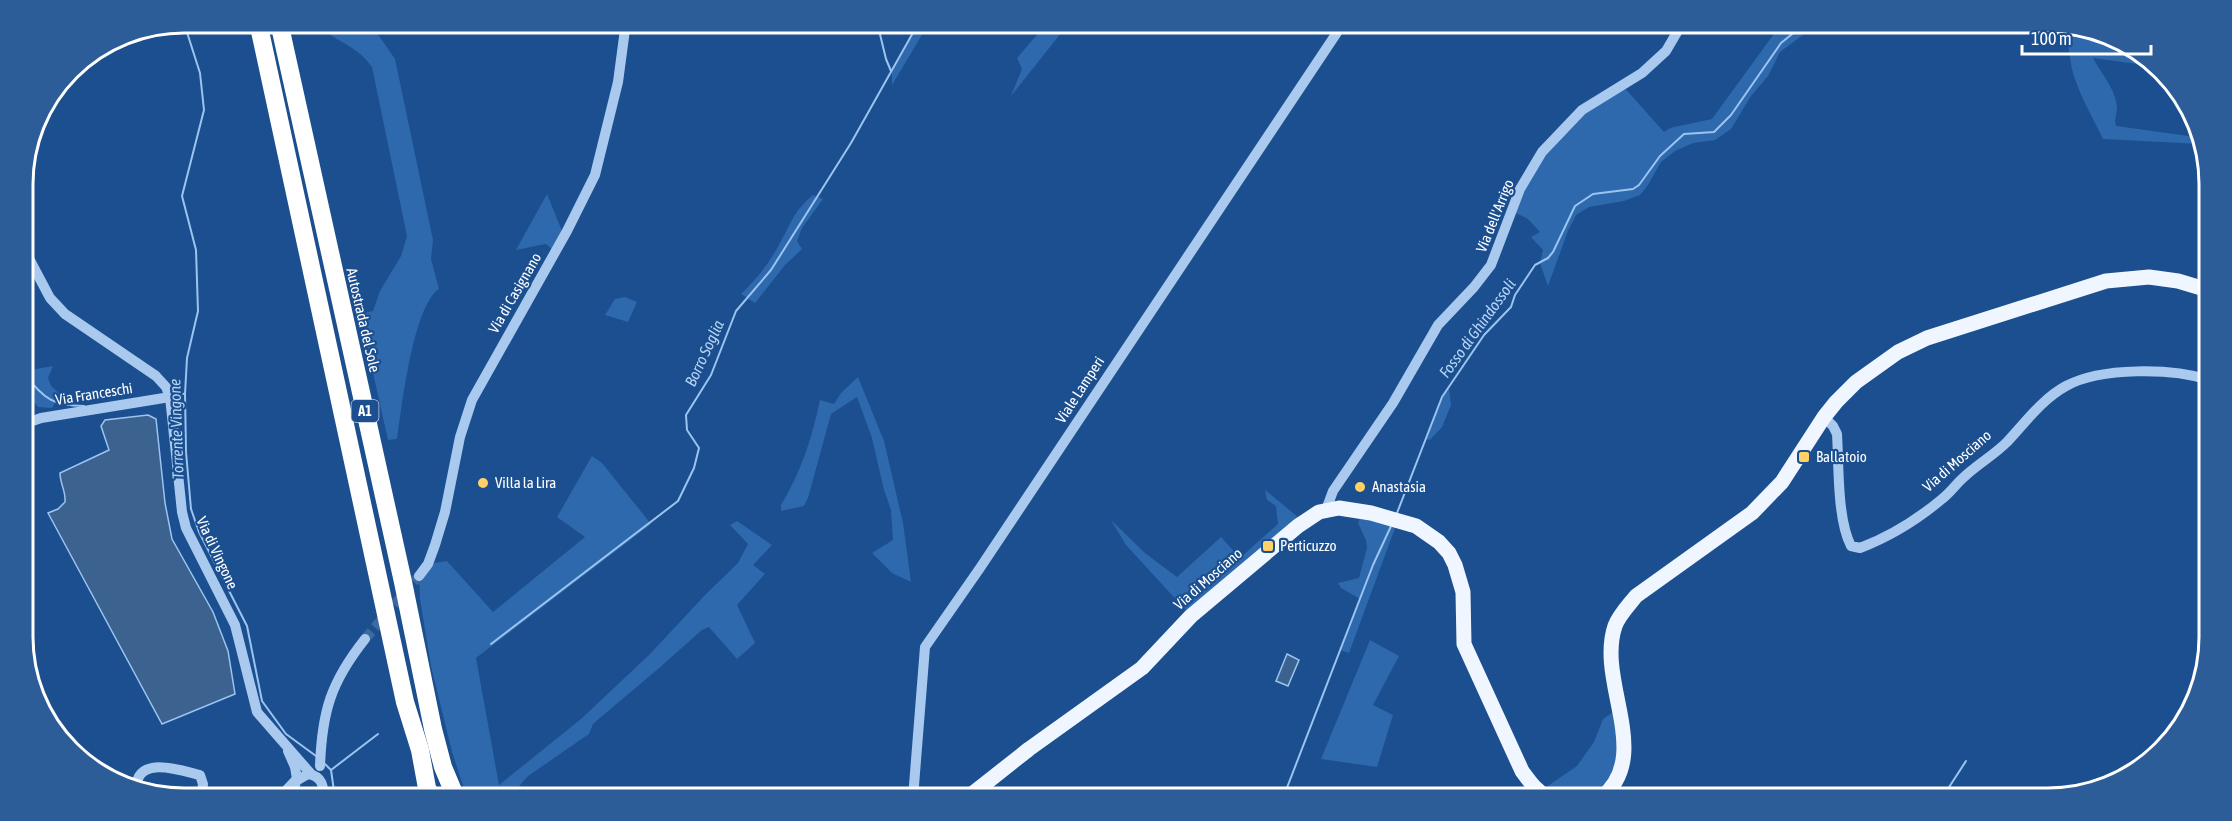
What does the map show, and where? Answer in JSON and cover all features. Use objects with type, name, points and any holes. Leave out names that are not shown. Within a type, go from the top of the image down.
[{"type":"highway","name":"A1","points":[[260,33],[405,702],[420,750],[428,788]]},
{"type":"highway","name":"Autostrada del Sole","points":[[281,33],[403,582],[433,729],[443,767],[452,788]]},
{"type":"main road","points":[[1610,788],[1620,771],[1625,755],[1625,739],[1611,673],[1612,638],[1620,617],[1636,596],[1728,531],[1766,500],[1782,482],[1824,417],[1856,382],[1898,352],[1927,338],[2106,281],[2149,277],[2178,281],[2199,287]]},
{"type":"main road","points":[[1326,510],[1346,509],[1393,518],[1425,531],[1439,542],[1455,565],[1463,592],[1464,644],[1471,663],[1522,771],[1536,788]]},
{"type":"main road","name":"Via di Mosciano","points":[[980,788],[1029,749],[1142,668],[1191,616],[1298,526],[1326,510]]},
{"type":"street","name":"Via di Casignano","points":[[419,576],[428,564],[445,512],[460,437],[472,400],[567,231],[595,175],[618,82],[625,33]]},
{"type":"street","name":"Viale Lamperi","points":[[914,788],[925,647],[987,558],[1337,33]]},
{"type":"street","name":"Via dell'Arrigo","points":[[1326,510],[1333,491],[1393,404],[1438,325],[1474,287],[1491,265],[1520,189],[1542,152],[1582,110],[1642,73],[1666,51],[1677,33]]},
{"type":"street","name":"Via di Vingone","points":[[33,266],[50,298],[65,314],[156,376],[166,387],[170,398],[182,512],[186,528],[235,625],[257,712],[283,743],[315,772]]},
{"type":"street","name":"Via di Mosciano","points":[[1824,417],[1833,426],[1836,434],[1846,538],[1851,546],[1860,548],[1914,519],[1943,498],[1965,476],[2005,445],[2044,402],[2066,386],[2086,378],[2110,373],[2170,372],[2199,378]]},
{"type":"street","name":"Via Franceschi","points":[[33,421],[170,398]]},
{"type":"street","points":[[322,788],[315,772],[321,753],[326,708],[336,681],[365,639]]},
{"type":"street","name":"Via di Vingone","points":[[283,743],[295,767],[297,780],[295,788]]},
{"type":"street","points":[[137,780],[139,774],[145,770],[162,767],[200,775],[203,788]]},
{"type":"street","points":[[289,788],[305,775],[315,772]]},
{"type":"shaded area","points":[[328,33],[377,33],[395,59],[433,240],[431,259],[439,289],[430,299],[422,315],[416,335],[397,439],[388,440],[363,328],[365,313],[373,311],[380,291],[401,256],[407,236],[372,67],[359,53]]},
{"type":"shaded area","points":[[913,33],[923,33],[892,85],[892,72]]},
{"type":"shaded area","points":[[1038,33],[1061,33],[1011,96],[1022,69],[1017,58]]},
{"type":"shaded area","points":[[1775,33],[1806,33],[1780,52],[1768,76],[1751,96],[1731,129],[1715,140],[1693,143],[1675,151],[1661,162],[1640,195],[1624,201],[1589,207],[1576,215],[1548,286],[1540,263],[1543,250],[1531,237],[1540,232],[1528,219],[1512,211],[1542,152],[1582,110],[1622,85],[1664,132],[1670,128],[1712,119]]},
{"type":"shaded area","points":[[2064,34],[2097,41],[2141,64],[2093,58],[2114,94],[2117,107],[2116,126],[2191,136],[2194,144],[2103,139],[2078,87]]},
{"type":"shaded area","points":[[547,194],[564,236],[555,252],[546,244],[516,250]]},
{"type":"shaded area","points":[[813,195],[823,199],[802,228],[797,241],[802,249],[785,265],[755,303],[741,294],[753,282],[777,249],[797,211]]},
{"type":"shaded area","points":[[625,297],[637,302],[628,322],[605,315],[615,299]]},
{"type":"shaded area","points":[[53,366],[48,378],[51,386],[60,394],[52,408],[38,407],[33,402],[33,370]]},
{"type":"shaded area","points":[[858,377],[884,441],[903,523],[911,582],[892,573],[872,553],[893,540],[891,510],[872,438],[857,397],[831,414],[804,506],[781,511],[781,505],[805,454],[820,400],[834,404],[841,393]]},
{"type":"shaded area","points":[[1449,388],[1451,405],[1442,427],[1430,440],[1426,439],[1442,397]]},
{"type":"shaded area","points":[[148,415],[156,419],[165,503],[172,539],[213,612],[228,651],[235,694],[162,724],[48,513],[58,509],[65,502],[60,473],[109,450],[101,426],[105,420]]},
{"type":"shaded area","points":[[592,456],[602,463],[651,524],[476,658],[499,785],[581,719],[649,655],[738,563],[748,544],[730,525],[737,521],[772,545],[753,565],[765,574],[737,605],[755,643],[737,659],[709,627],[702,630],[593,724],[589,734],[528,776],[518,788],[464,788],[452,752],[431,666],[420,599],[419,576],[428,564],[447,561],[493,612],[585,537],[557,517]]},
{"type":"shaded area","points":[[1265,490],[1304,522],[1191,616],[1126,545],[1111,520],[1145,553],[1177,577],[1221,537],[1240,558],[1278,524],[1276,506],[1267,500]]},
{"type":"shaded area","points":[[1363,512],[1398,520],[1349,653],[1340,650],[1360,599],[1341,588],[1338,583],[1359,578],[1367,548],[1358,523]]},
{"type":"shaded area","points":[[1370,640],[1399,656],[1373,705],[1393,715],[1377,767],[1321,759]]},
{"type":"shaded area","points":[[1287,654],[1299,660],[1288,686],[1276,681]]},
{"type":"shaded area","points":[[1619,708],[1625,739],[1605,788],[1545,788],[1577,766],[1594,742],[1603,719]]},
{"type":"waterway","name":"Torrente Vingone","points":[[187,33],[200,73],[204,110],[182,196],[196,250],[198,311],[187,358],[185,394],[186,452],[191,509],[199,532],[247,626],[262,701],[286,734],[316,756]]},
{"type":"waterway","points":[[880,33],[891,71]]},
{"type":"waterway","name":"Borro Soglia","points":[[491,644],[678,501],[694,468],[699,448],[687,430],[686,415],[711,375],[736,311],[771,270],[851,143],[913,33]]},
{"type":"waterway","name":"Fosso di Ghindossoli","points":[[1397,513],[1442,397],[1484,335],[1511,307],[1515,295],[1535,265],[1548,258],[1553,252],[1575,206],[1593,194],[1633,189],[1639,185],[1660,156],[1684,134],[1714,132],[1731,115],[1781,43],[1793,33]]},
{"type":"waterway","points":[[33,384],[44,395],[56,402],[84,406]]},
{"type":"waterway","points":[[177,393],[185,394]]},
{"type":"waterway","name":"Fosso di Ghindossoli","points":[[1287,788],[1373,565],[1392,524]]},
{"type":"waterway","name":"Borro Soglia","points":[[331,770],[378,734]]},
{"type":"waterway","points":[[1948,788],[1966,761]]},
{"type":"waterway","name":"Torrente Vingone","points":[[325,764],[331,770],[334,788]]},
{"type":"tunnel","points":[[365,639],[419,576]]},
{"type":"place","name":"Ballatoio","points":[[1804,457]]},
{"type":"place","name":"Villa la Lira","points":[[483,483]]},
{"type":"place","name":"Anastasia","points":[[1360,487]]},
{"type":"place","name":"Perticuzzo","points":[[1268,546]]}]
